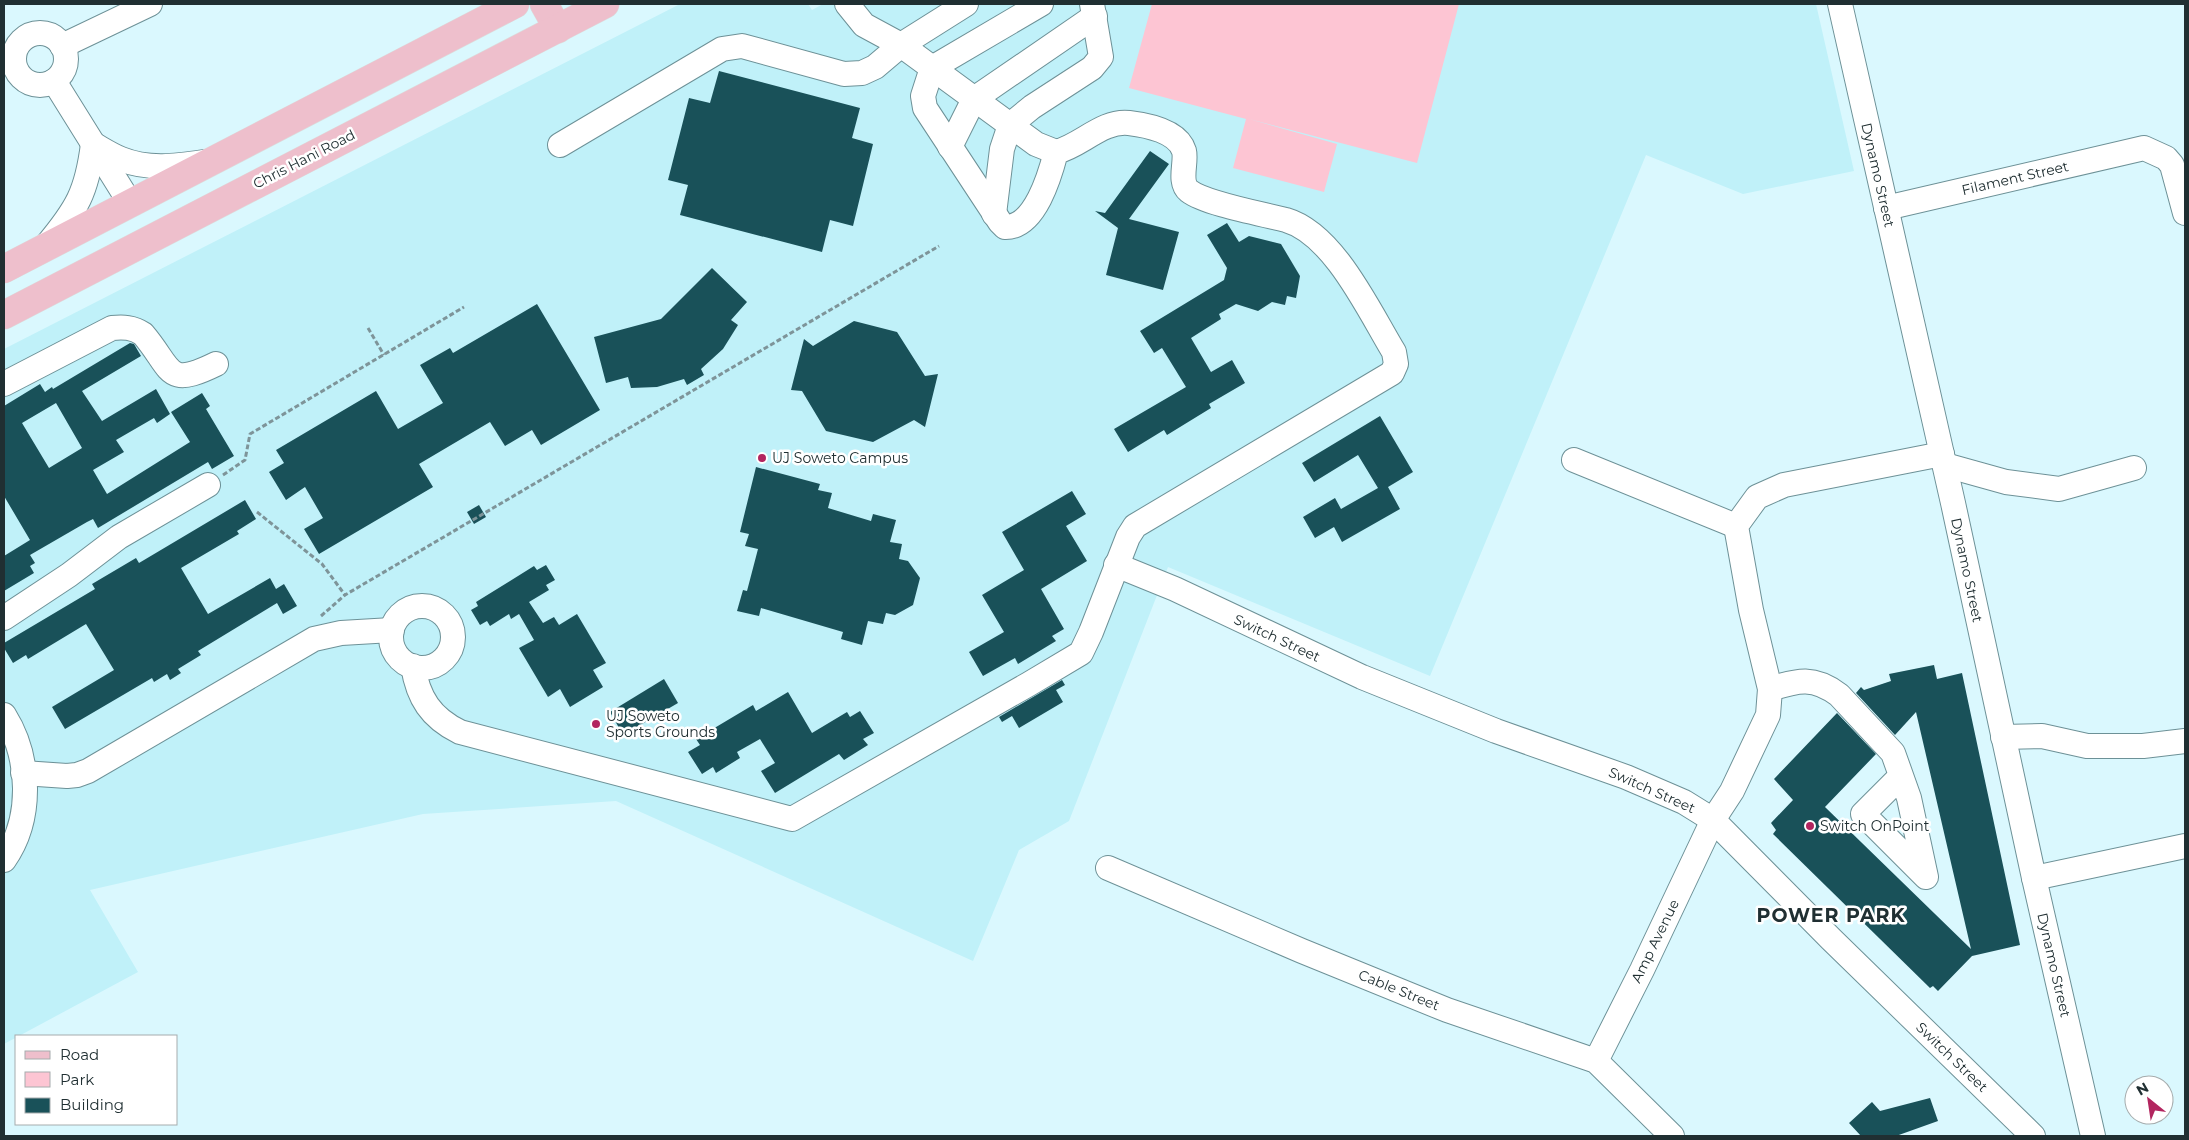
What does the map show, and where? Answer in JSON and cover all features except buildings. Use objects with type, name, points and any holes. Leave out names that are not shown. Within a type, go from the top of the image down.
[{"type":"main road","points":[[4,269],[515,4]]},
{"type":"main road","points":[[544,4],[558,29]]},
{"type":"main road","name":"Chris Hani Road","points":[[4,315],[605,4]]},
{"type":"street","points":[[62,46],[150,4]]},
{"type":"street","points":[[412,666],[415,683],[431,711],[439,720],[460,732],[792,819],[1080,653],[1091,632],[1128,537],[1135,526],[1384,380],[1392,373],[1396,364],[1396,358],[1338,259],[1324,242],[1289,221],[1207,200],[1189,191],[1184,184],[1184,152],[1174,138],[1136,124],[1116,123],[1078,144],[1056,152],[1043,148],[901,44],[864,25],[842,20],[829,4]]},
{"type":"street","points":[[847,4],[864,25]]},
{"type":"street","points":[[560,145],[722,48],[742,46],[844,74],[862,74],[875,67],[901,44],[966,4]]},
{"type":"street","points":[[1042,4],[932,68],[923,96],[923,104],[994,214],[1005,227],[1016,226],[1031,213],[1050,173],[1056,152]]},
{"type":"street","name":"Dynamo Street","points":[[1840,4],[1944,460],[2003,738],[2093,1136]]},
{"type":"street","points":[[950,147],[974,99],[1094,10],[1102,52],[1098,61],[1092,68],[1032,107],[1010,125],[1002,149],[994,214]]},
{"type":"street","points":[[42,33],[50,35],[62,46],[66,61],[60,76],[54,81],[46,84],[30,83],[11,77],[15,65],[16,49],[27,37],[42,33]]},
{"type":"street","points":[[54,81],[130,203]]},
{"type":"street","points":[[93,144],[121,159],[157,166],[175,166],[213,160]]},
{"type":"street","points":[[43,248],[66,222],[84,190],[90,170],[93,144]]},
{"type":"street","name":"Filament Street","points":[[1886,208],[2144,148],[2166,158],[2172,166],[2185,213]]},
{"type":"street","points":[[4,384],[112,328],[121,327],[138,330],[143,334],[170,370],[178,376],[195,374],[216,364]]},
{"type":"street","points":[[1574,460],[1736,526],[1756,497],[1784,485],[1944,460],[2006,482],[2059,489],[2134,468]]},
{"type":"street","points":[[4,618],[69,575],[119,537],[208,485]]},
{"type":"street","name":"Amp Avenue","points":[[1596,1061],[1642,970],[1713,820],[1732,791],[1768,715],[1770,689],[1736,526]]},
{"type":"street","name":"Switch Street","points":[[1116,565],[1175,589],[1362,676],[1496,731],[1626,777],[1684,802],[1713,820],[2033,1136]]},
{"type":"street","points":[[431,606],[441,611],[448,618],[454,638],[446,657],[438,664],[428,667],[412,666],[399,658],[394,650],[392,630],[396,620],[411,607],[431,606]]},
{"type":"street","points":[[23,773],[77,775],[314,638],[355,632],[392,630]]},
{"type":"street","points":[[1770,689],[1795,681],[1816,682],[1829,687],[1839,695],[1893,753],[1901,776]]},
{"type":"street","points":[[4,715],[19,744],[25,807],[20,831],[13,847],[4,860]]},
{"type":"street","points":[[2003,738],[2042,736],[2087,746],[2143,746],[2185,741]]},
{"type":"street","points":[[2034,878],[2185,846]]},
{"type":"street","name":"Cable Street","points":[[1108,868],[1302,951],[1447,1010],[1596,1061],[1672,1136]]},
{"type":"path","points":[[315,622],[345,595],[939,246]]},
{"type":"path","points":[[208,485],[245,460],[250,434],[464,307]]},
{"type":"path","points":[[368,328],[384,355]]},
{"type":"path","points":[[258,512],[322,564],[345,595]]},
{"type":"shaded area","name":"UJ Soweto Campus","points":[[680,4],[808,4],[812,10],[823,4],[1816,4],[1854,171],[1743,194],[1646,155],[1430,676],[1168,567],[1069,821],[1019,850],[973,961],[616,801],[423,814],[90,890],[138,972],[21,1035],[15,1035],[15,1038],[4,1044],[4,349]]},
{"type":"green space","points":[[1152,4],[1459,4],[1417,163],[1249,119],[1337,144],[1324,192],[1233,168],[1246,119],[1129,88]]},
{"type":"place","name":"UJ Soweto Campus","points":[[762,458]]},
{"type":"place","name":"UJ Soweto Sports Grounds","points":[[596,724]]},
{"type":"place","name":"Switch OnPoint","points":[[1810,826]]},
{"type":"district","name":"POWER PARK","points":[[1831,915]]}]
